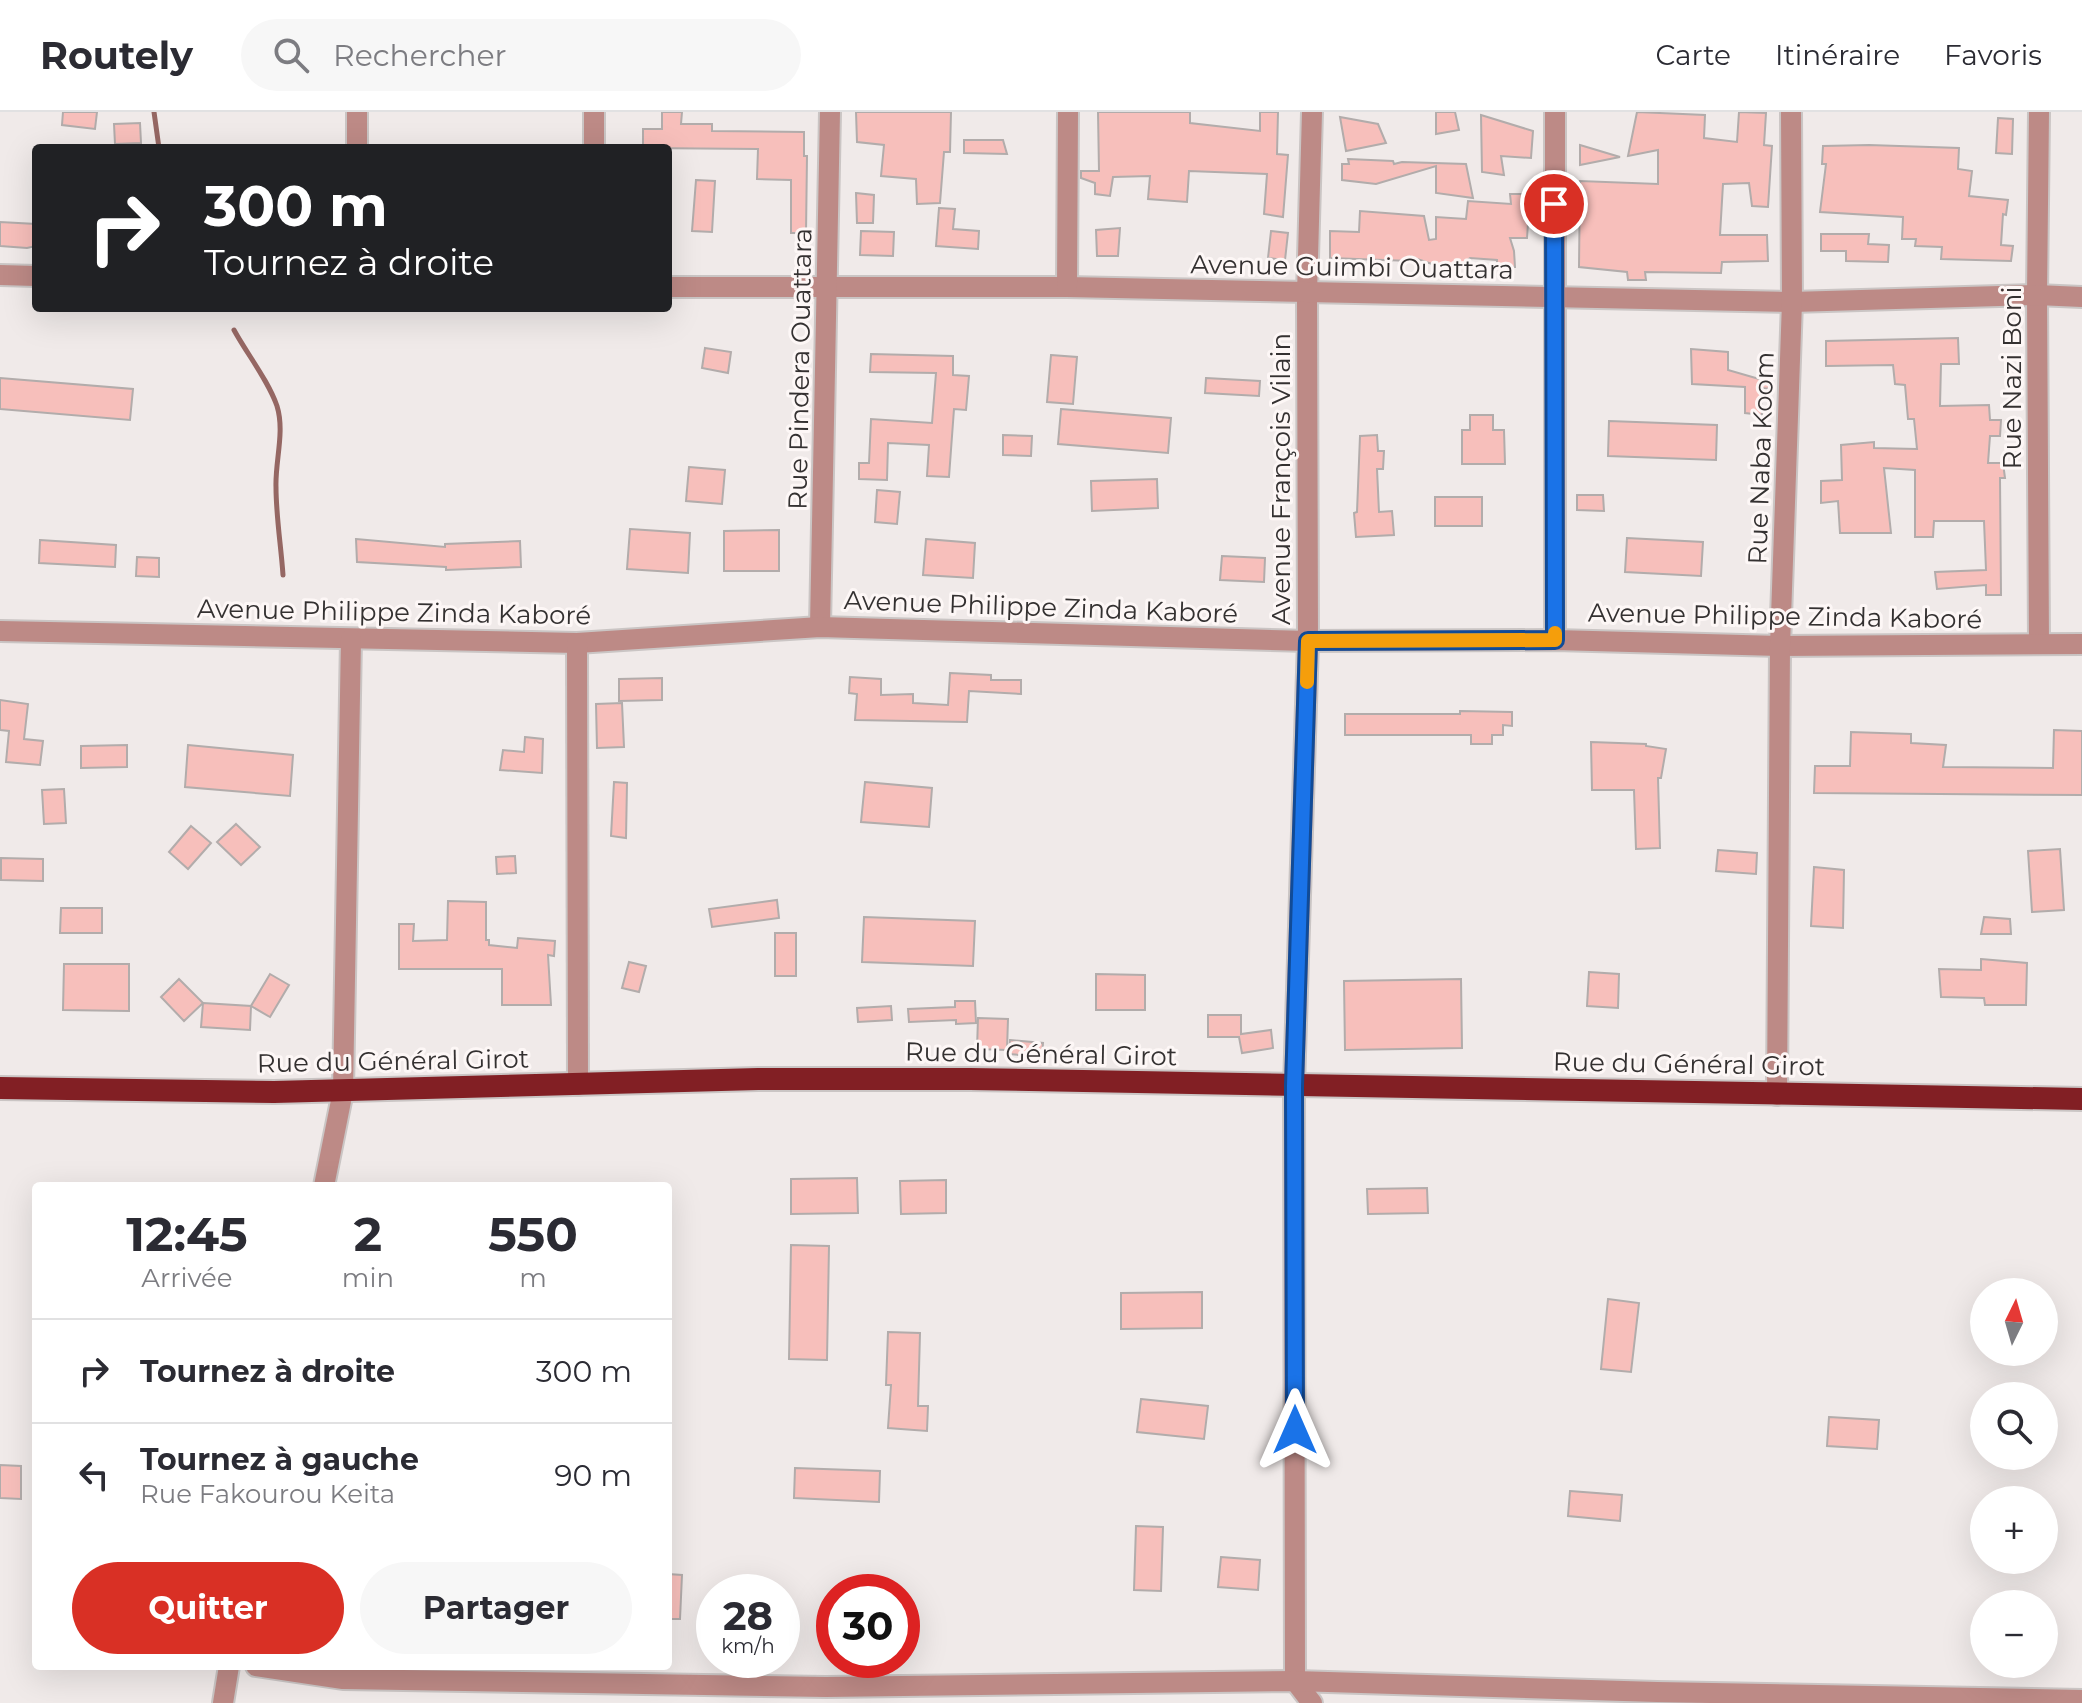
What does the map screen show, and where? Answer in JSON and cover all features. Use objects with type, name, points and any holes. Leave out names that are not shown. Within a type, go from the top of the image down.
[{"type":"highway","name":"Rue du Général Girot","points":[[0,1088],[343,1091],[758,1079],[970,1079],[2082,1099]]},
{"type":"street","points":[[357,112],[357,144]]},
{"type":"street","points":[[594,112],[594,144]]},
{"type":"street","name":"Rue Pindera Ouattara","points":[[820,627],[829,288],[830,112]]},
{"type":"street","points":[[1067,287],[1068,112]]},
{"type":"street","name":"Avenue François Vilain","points":[[1295,1681],[1294,1086],[1308,641],[1307,294],[1312,112]]},
{"type":"street","points":[[1555,112],[1555,640]]},
{"type":"street","name":"Rue Naba Koom","points":[[1777,1095],[1780,646],[1792,302],[1791,112]]},
{"type":"street","name":"Rue Nazi Boni","points":[[2039,112],[2039,644]]},
{"type":"street","points":[[0,275],[32,276]]},
{"type":"street","name":"Avenue Guimbi Ouattara","points":[[672,287],[1067,287],[1792,302],[2037,295],[2082,297]]},
{"type":"street","name":"Avenue Philippe Zinda Kaboré","points":[[0,631],[577,643],[820,627],[1308,641],[1555,640],[1780,646],[2082,644]]},
{"type":"street","points":[[325,1182],[343,1091],[351,639]]},
{"type":"street","points":[[577,643],[578,1085]]},
{"type":"street","points":[[223,1703],[228,1670]]},
{"type":"street","points":[[283,1670],[343,1679],[810,1686],[1295,1681],[1661,1698],[2082,1700]]},
{"type":"street","points":[[1295,1681],[1312,1703]]},
{"type":"building","points":[[63,112],[97,112],[95,129],[62,125]]},
{"type":"building","points":[[662,112],[682,112],[681,124],[712,124],[712,131],[804,132],[804,156],[807,156],[806,233],[791,233],[791,180],[757,179],[758,149],[672,148],[672,144],[643,144],[643,129],[662,129]]},
{"type":"building","points":[[856,112],[951,112],[950,152],[944,152],[940,203],[917,204],[916,179],[881,176],[884,145],[857,142]]},
{"type":"building","points":[[1098,112],[1190,112],[1190,123],[1260,131],[1260,112],[1278,112],[1277,154],[1288,155],[1283,217],[1264,214],[1267,174],[1189,171],[1187,202],[1148,199],[1150,176],[1113,177],[1110,196],[1095,194],[1095,183],[1081,178],[1081,171],[1099,171]]},
{"type":"building","points":[[1436,112],[1455,112],[1459,130],[1436,134]]},
{"type":"building","points":[[1637,112],[1705,115],[1704,138],[1737,142],[1739,112],[1766,113],[1764,145],[1772,146],[1768,207],[1752,206],[1749,183],[1723,184],[1720,235],[1767,235],[1768,261],[1722,262],[1721,273],[1645,272],[1646,280],[1628,280],[1627,272],[1579,267],[1580,181],[1658,184],[1658,150],[1628,156]]},
{"type":"building","points":[[1481,115],[1533,131],[1531,158],[1501,156],[1504,175],[1482,172]]},
{"type":"building","points":[[1340,117],[1378,124],[1386,143],[1346,151]]},
{"type":"building","points":[[1998,118],[2013,119],[2012,154],[1996,153]]},
{"type":"building","points":[[140,123],[141,143],[115,144],[114,124]]},
{"type":"building","points":[[964,140],[1003,140],[1007,154],[964,153]]},
{"type":"building","points":[[1580,145],[1620,157],[1580,165]]},
{"type":"building","points":[[1823,146],[1959,148],[1958,169],[1972,171],[1969,196],[2008,200],[2006,215],[2003,214],[2001,245],[2013,246],[2011,261],[1941,259],[1942,247],[1915,246],[1916,239],[1902,239],[1903,217],[1820,212],[1826,164],[1822,164]]},
{"type":"building","points":[[1348,159],[1393,161],[1394,164],[1466,164],[1473,198],[1436,193],[1436,166],[1376,184],[1342,180],[1342,164],[1349,164]]},
{"type":"building","points":[[696,180],[715,181],[712,232],[692,231]]},
{"type":"building","points":[[856,193],[874,195],[873,223],[857,223]]},
{"type":"building","points":[[1510,194],[1530,194],[1527,238],[1510,238],[1515,267],[1497,267],[1497,260],[1470,258],[1459,267],[1444,268],[1411,257],[1411,261],[1330,258],[1330,231],[1359,232],[1360,211],[1424,216],[1429,240],[1436,239],[1436,217],[1466,219],[1468,201],[1511,204]]},
{"type":"building","points":[[939,208],[955,209],[953,229],[979,231],[978,249],[936,246]]},
{"type":"building","points":[[0,222],[32,224],[32,247],[0,246]]},
{"type":"building","points":[[1120,228],[1118,256],[1097,256],[1096,230]]},
{"type":"building","points":[[861,231],[894,232],[893,256],[860,255]]},
{"type":"building","points":[[1271,231],[1288,233],[1285,260],[1268,258]]},
{"type":"building","points":[[1821,234],[1869,234],[1868,244],[1889,245],[1888,262],[1846,261],[1846,251],[1821,251]]},
{"type":"building","points":[[1958,338],[1959,364],[1941,364],[1940,406],[1989,405],[1990,420],[2001,420],[2000,436],[1990,436],[1988,463],[2003,463],[2005,478],[2000,478],[2001,595],[1986,595],[1986,585],[1937,589],[1935,572],[1986,570],[1984,521],[1934,521],[1933,537],[1915,537],[1915,470],[1884,468],[1891,533],[1840,533],[1838,501],[1821,503],[1821,481],[1842,480],[1841,445],[1874,442],[1874,448],[1917,449],[1914,419],[1908,419],[1905,385],[1895,384],[1893,365],[1826,366],[1826,341]]},
{"type":"building","points":[[705,348],[731,352],[728,373],[702,368]]},
{"type":"building","points":[[1691,349],[1728,352],[1728,370],[1773,383],[1772,389],[1762,388],[1762,415],[1745,413],[1745,387],[1692,384]]},
{"type":"building","points":[[871,354],[953,356],[953,375],[969,376],[966,410],[954,409],[949,477],[927,476],[929,445],[888,443],[887,480],[859,479],[859,463],[869,463],[871,419],[932,423],[936,373],[870,372]]},
{"type":"building","points":[[1051,355],[1077,357],[1073,404],[1047,402]]},
{"type":"building","points":[[0,378],[133,389],[130,420],[0,409]]},
{"type":"building","points":[[1206,378],[1260,381],[1259,396],[1205,393]]},
{"type":"building","points":[[1061,409],[1171,418],[1168,453],[1058,444]]},
{"type":"building","points":[[1470,415],[1493,415],[1493,430],[1504,430],[1505,464],[1462,464],[1462,430],[1470,430]]},
{"type":"building","points":[[1609,421],[1717,425],[1716,460],[1608,456]]},
{"type":"building","points":[[1003,435],[1032,436],[1031,456],[1003,455]]},
{"type":"building","points":[[1377,435],[1378,451],[1384,451],[1383,469],[1377,469],[1379,512],[1392,511],[1394,535],[1356,537],[1354,513],[1357,512],[1360,436]]},
{"type":"building","points":[[689,467],[725,470],[722,504],[686,501]]},
{"type":"building","points":[[1157,479],[1158,508],[1092,511],[1091,481]]},
{"type":"building","points":[[877,490],[900,492],[897,524],[875,522]]},
{"type":"building","points":[[1577,495],[1603,495],[1604,511],[1577,510]]},
{"type":"building","points":[[1435,497],[1482,497],[1482,526],[1435,526]]},
{"type":"building","points":[[630,529],[690,533],[688,573],[627,569]]},
{"type":"building","points":[[779,530],[779,571],[724,571],[724,531]]},
{"type":"building","points":[[1627,538],[1703,542],[1701,576],[1625,572]]},
{"type":"building","points":[[356,539],[445,547],[445,544],[520,541],[521,567],[446,570],[446,567],[357,562]]},
{"type":"building","points":[[926,539],[975,543],[973,578],[923,575]]},
{"type":"building","points":[[40,540],[116,545],[115,567],[39,563]]},
{"type":"building","points":[[1222,556],[1265,558],[1264,582],[1220,580]]},
{"type":"building","points":[[137,557],[159,558],[159,577],[136,576]]},
{"type":"building","points":[[950,673],[991,675],[991,680],[1021,680],[1021,694],[969,691],[967,722],[855,720],[857,694],[849,693],[850,677],[881,679],[881,695],[913,694],[913,703],[948,705]]},
{"type":"building","points":[[662,678],[662,700],[619,701],[619,679]]},
{"type":"building","points":[[0,700],[28,704],[24,739],[43,741],[40,765],[6,762],[9,731],[0,730]]},
{"type":"building","points":[[622,703],[624,747],[597,748],[596,704]]},
{"type":"building","points":[[1460,711],[1512,712],[1512,726],[1503,725],[1503,735],[1492,735],[1492,744],[1471,744],[1471,735],[1345,735],[1345,714],[1460,714]]},
{"type":"building","points":[[2054,730],[2082,731],[2082,795],[1814,793],[1815,766],[1850,766],[1851,732],[1911,734],[1911,743],[1946,745],[1943,767],[2053,768]]},
{"type":"building","points":[[525,737],[543,739],[542,773],[500,770],[503,750],[524,752]]},
{"type":"building","points":[[1591,742],[1646,744],[1666,749],[1661,778],[1658,778],[1660,848],[1636,849],[1634,790],[1592,790]]},
{"type":"building","points":[[127,745],[127,767],[81,768],[81,746]]},
{"type":"building","points":[[188,745],[293,755],[290,796],[185,787]]},
{"type":"building","points":[[614,782],[627,783],[626,838],[611,836]]},
{"type":"building","points":[[865,782],[932,788],[929,827],[861,822]]},
{"type":"building","points":[[64,789],[66,823],[44,824],[42,790]]},
{"type":"building","points":[[236,824],[260,847],[241,865],[217,842]]},
{"type":"building","points":[[191,826],[211,843],[188,869],[169,852]]},
{"type":"building","points":[[2060,849],[2064,910],[2032,912],[2028,851]]},
{"type":"building","points":[[1718,850],[1757,853],[1756,874],[1716,871]]},
{"type":"building","points":[[515,856],[516,873],[497,874],[496,857]]},
{"type":"building","points":[[1,858],[43,859],[43,881],[1,880]]},
{"type":"building","points":[[1814,867],[1844,870],[1843,928],[1811,926]]},
{"type":"building","points":[[777,900],[779,918],[712,927],[709,909]]},
{"type":"building","points":[[448,901],[486,902],[486,940],[489,940],[489,945],[517,948],[518,938],[555,941],[554,956],[548,955],[551,1005],[502,1005],[502,969],[399,969],[399,924],[414,924],[413,941],[447,940]]},
{"type":"building","points":[[61,908],[102,908],[102,933],[60,933]]},
{"type":"building","points":[[864,917],[975,921],[973,966],[862,962]]},
{"type":"building","points":[[1984,917],[2010,919],[2011,934],[1981,934]]},
{"type":"building","points":[[775,933],[796,933],[796,976],[775,976]]},
{"type":"building","points":[[1981,959],[2027,963],[2026,1005],[1985,1005],[1984,998],[1941,997],[1939,969],[1981,970]]},
{"type":"building","points":[[629,962],[646,966],[639,992],[622,988]]},
{"type":"building","points":[[64,964],[129,964],[129,1011],[63,1010]]},
{"type":"building","points":[[1589,972],[1619,974],[1618,1008],[1587,1006]]},
{"type":"building","points":[[270,974],[289,985],[270,1017],[251,1006]]},
{"type":"building","points":[[1096,974],[1145,975],[1145,1010],[1096,1010]]},
{"type":"building","points":[[179,979],[203,1003],[184,1021],[161,997]]},
{"type":"building","points":[[1461,979],[1462,1048],[1345,1050],[1344,981]]},
{"type":"building","points":[[955,1001],[975,1001],[976,1023],[956,1024],[956,1020],[909,1022],[908,1009],[955,1007]]},
{"type":"building","points":[[203,1003],[251,1006],[250,1030],[201,1027]]},
{"type":"building","points":[[891,1006],[892,1020],[858,1022],[857,1008]]},
{"type":"building","points":[[1208,1015],[1241,1015],[1241,1034],[1271,1030],[1273,1048],[1242,1053],[1239,1037],[1208,1037]]},
{"type":"building","points":[[978,1018],[1008,1019],[1007,1050],[977,1049]]},
{"type":"building","points":[[1010,1040],[1043,1043],[1042,1057],[1009,1054]]},
{"type":"building","points":[[857,1178],[858,1213],[791,1214],[791,1179]]},
{"type":"building","points":[[946,1180],[946,1213],[901,1214],[900,1181]]},
{"type":"building","points":[[1427,1188],[1428,1213],[1368,1214],[1367,1189]]},
{"type":"building","points":[[791,1245],[829,1246],[827,1360],[789,1359]]},
{"type":"building","points":[[1202,1292],[1202,1328],[1121,1329],[1121,1293]]},
{"type":"building","points":[[1608,1299],[1639,1303],[1631,1372],[1601,1369]]},
{"type":"building","points":[[888,1332],[920,1333],[918,1406],[928,1406],[927,1431],[888,1428],[891,1385],[886,1385]]},
{"type":"building","points":[[1141,1399],[1208,1406],[1204,1439],[1137,1432]]},
{"type":"building","points":[[1829,1417],[1879,1420],[1877,1449],[1827,1446]]},
{"type":"building","points":[[0,1465],[21,1466],[21,1499],[0,1498]]},
{"type":"building","points":[[795,1468],[880,1471],[879,1502],[794,1498]]},
{"type":"building","points":[[1570,1491],[1622,1495],[1620,1521],[1568,1516]]},
{"type":"building","points":[[1136,1526],[1163,1527],[1161,1591],[1134,1590]]},
{"type":"building","points":[[1221,1557],[1260,1560],[1258,1590],[1218,1587]]},
{"type":"building","points":[[672,1574],[682,1575],[680,1619],[672,1619]]},
{"type":"waterway","points":[[154,112],[158,144]]},
{"type":"waterway","points":[[234,330],[277,406],[280,436],[276,498],[283,575]]},
{"type":"slow traffic","points":[[1307,682],[1308,641],[1555,640],[1555,633]]},
{"type":"route","points":[[1295,1430],[1294,1086],[1308,641],[1555,640],[1554,204]]}]
